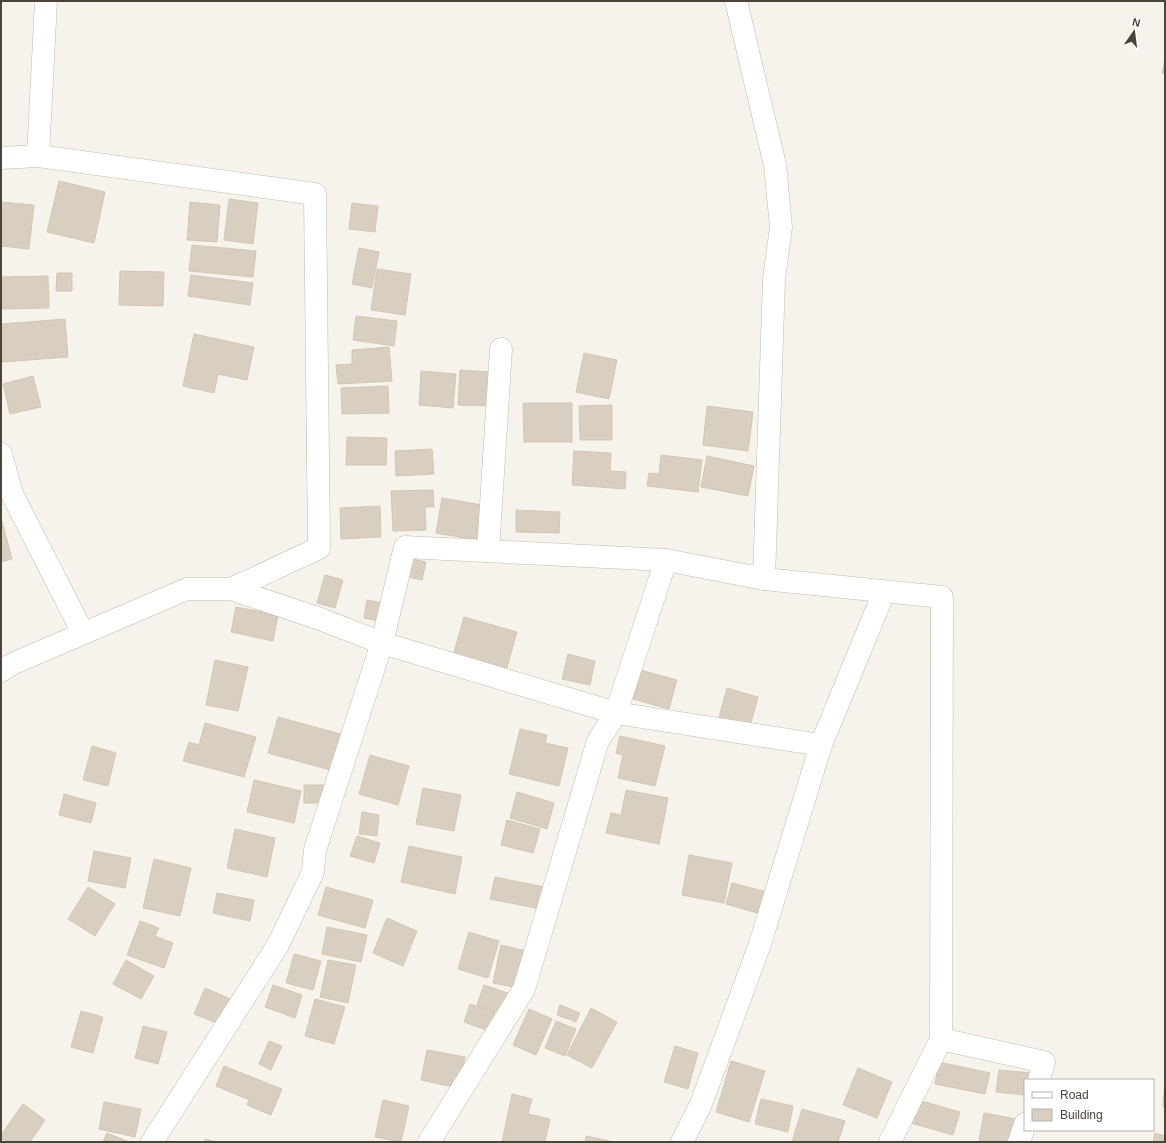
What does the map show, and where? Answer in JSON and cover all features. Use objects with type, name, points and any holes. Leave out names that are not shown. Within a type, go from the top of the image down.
[{"type":"street","points":[[38,156],[46,1]]},
{"type":"street","points":[[736,1],[776,165],[781,227],[774,279],[764,579]]},
{"type":"street","points":[[1,158],[38,156],[314,194],[319,548],[231,589]]},
{"type":"street","points":[[488,551],[501,349]]},
{"type":"street","points":[[1,454],[12,494],[83,633]]},
{"type":"street","points":[[152,1142],[278,945],[314,872],[315,850],[382,643],[405,546],[666,560],[764,579],[942,597],[941,1039],[890,1142]]},
{"type":"street","points":[[429,1142],[524,989],[598,741],[616,713],[666,560]]},
{"type":"street","points":[[1,671],[12,664],[186,589],[231,589],[320,619],[382,643],[616,713],[822,745]]},
{"type":"street","points":[[682,1142],[701,1104],[760,944],[822,745],[884,592]]},
{"type":"street","points":[[941,1039],[1044,1062],[1039,1079]]},
{"type":"street","points":[[1019,1142],[1024,1127]]},
{"type":"building","points":[[1165,60],[1165,74],[1162,73]]},
{"type":"building","points":[[59,181],[105,192],[94,243],[47,232]]},
{"type":"building","points":[[229,199],[258,203],[253,244],[224,240]]},
{"type":"building","points":[[1,202],[34,205],[29,249],[1,246]]},
{"type":"building","points":[[190,202],[220,205],[217,242],[187,240]]},
{"type":"building","points":[[352,203],[378,206],[375,232],[349,229]]},
{"type":"building","points":[[192,245],[256,251],[253,277],[189,271]]},
{"type":"building","points":[[359,248],[379,252],[372,288],[352,284]]},
{"type":"building","points":[[377,269],[411,274],[405,315],[371,310]]},
{"type":"building","points":[[120,271],[164,272],[163,306],[119,305]]},
{"type":"building","points":[[57,273],[72,273],[72,291],[56,291]]},
{"type":"building","points":[[191,275],[253,283],[250,305],[188,296]]},
{"type":"building","points":[[48,276],[49,308],[2,309],[1,277]]},
{"type":"building","points":[[356,316],[397,321],[394,346],[353,340]]},
{"type":"building","points":[[65,319],[68,357],[2,362],[1,324]]},
{"type":"building","points":[[194,334],[254,347],[247,380],[218,374],[214,393],[183,386]]},
{"type":"building","points":[[389,347],[392,381],[338,384],[336,365],[352,364],[352,350]]},
{"type":"building","points":[[584,353],[617,360],[609,399],[576,392]]},
{"type":"building","points":[[460,370],[492,372],[490,406],[458,405]]},
{"type":"building","points":[[421,371],[456,374],[453,408],[419,405]]},
{"type":"building","points":[[33,376],[41,407],[10,414],[3,384]]},
{"type":"building","points":[[388,386],[389,413],[342,414],[341,388]]},
{"type":"building","points":[[523,403],[572,403],[572,442],[524,442]]},
{"type":"building","points":[[612,405],[612,440],[580,440],[579,406]]},
{"type":"building","points":[[707,406],[753,412],[748,451],[703,445]]},
{"type":"building","points":[[347,437],[387,438],[386,465],[346,465]]},
{"type":"building","points":[[432,449],[434,474],[396,476],[395,451]]},
{"type":"building","points":[[574,451],[611,453],[610,471],[626,472],[625,489],[572,485]]},
{"type":"building","points":[[661,455],[702,460],[698,492],[647,486],[649,473],[659,474]]},
{"type":"building","points":[[707,456],[754,466],[748,496],[701,487]]},
{"type":"building","points":[[433,490],[434,507],[425,507],[426,530],[393,531],[391,491]]},
{"type":"building","points":[[442,498],[482,505],[476,540],[436,533]]},
{"type":"building","points":[[380,506],[381,537],[341,539],[340,508]]},
{"type":"building","points":[[516,510],[560,512],[559,533],[516,532]]},
{"type":"building","points":[[1,518],[12,559],[1,562]]},
{"type":"building","points":[[412,559],[426,562],[422,580],[408,577]]},
{"type":"building","points":[[325,575],[343,580],[335,608],[317,603]]},
{"type":"building","points":[[367,600],[388,604],[385,622],[364,618]]},
{"type":"building","points":[[236,607],[278,615],[273,641],[231,632]]},
{"type":"building","points":[[464,617],[517,632],[504,678],[451,663]]},
{"type":"building","points":[[568,654],[595,661],[590,685],[562,679]]},
{"type":"building","points":[[215,660],[248,667],[238,711],[206,705]]},
{"type":"building","points":[[640,670],[677,680],[669,709],[633,699]]},
{"type":"building","points":[[727,688],[758,697],[750,726],[719,717]]},
{"type":"building","points":[[278,717],[344,735],[334,771],[268,753]]},
{"type":"building","points":[[205,723],[256,737],[244,777],[183,761],[189,742],[199,745]]},
{"type":"building","points":[[520,729],[547,735],[545,743],[568,748],[559,786],[509,774]]},
{"type":"building","points":[[620,736],[665,746],[655,786],[618,778],[623,755],[616,753]]},
{"type":"building","points":[[92,746],[116,753],[108,786],[83,780]]},
{"type":"building","points":[[370,755],[409,766],[398,805],[359,794]]},
{"type":"building","points":[[254,780],[301,791],[294,823],[247,812]]},
{"type":"building","points":[[304,785],[330,785],[330,803],[304,803]]},
{"type":"building","points":[[423,788],[461,795],[454,831],[416,824]]},
{"type":"building","points":[[626,790],[668,798],[659,844],[606,833],[611,813],[621,815]]},
{"type":"building","points":[[517,792],[554,803],[547,829],[510,818]]},
{"type":"building","points":[[64,794],[96,803],[91,823],[59,815]]},
{"type":"building","points":[[362,812],[379,815],[377,836],[359,834]]},
{"type":"building","points":[[507,820],[540,829],[533,853],[501,845]]},
{"type":"building","points":[[235,829],[275,838],[267,877],[227,868]]},
{"type":"building","points":[[357,836],[380,843],[374,863],[350,856]]},
{"type":"building","points":[[409,846],[462,857],[455,894],[401,882]]},
{"type":"building","points":[[94,851],[131,858],[125,888],[88,881]]},
{"type":"building","points":[[689,855],[732,863],[724,903],[682,895]]},
{"type":"building","points":[[154,859],[191,868],[180,916],[143,908]]},
{"type":"building","points":[[495,877],[554,889],[550,911],[490,899]]},
{"type":"building","points":[[732,883],[767,892],[761,914],[726,904]]},
{"type":"building","points":[[88,887],[115,904],[95,936],[68,919]]},
{"type":"building","points":[[326,887],[373,900],[365,928],[318,915]]},
{"type":"building","points":[[217,893],[254,900],[250,921],[213,913]]},
{"type":"building","points":[[387,918],[417,931],[403,966],[373,953]]},
{"type":"building","points":[[140,921],[159,928],[155,936],[173,943],[164,968],[127,955]]},
{"type":"building","points":[[327,927],[367,935],[361,962],[322,954]]},
{"type":"building","points":[[469,932],[499,941],[488,978],[458,969]]},
{"type":"building","points":[[501,945],[535,953],[527,990],[493,983]]},
{"type":"building","points":[[294,954],[321,961],[313,990],[286,983]]},
{"type":"building","points":[[126,960],[154,976],[141,999],[113,984]]},
{"type":"building","points":[[328,960],[356,965],[348,1003],[320,997]]},
{"type":"building","points":[[273,985],[302,995],[295,1018],[265,1007]]},
{"type":"building","points":[[484,985],[517,996],[510,1016],[477,1005]]},
{"type":"building","points":[[205,988],[245,1005],[219,1024],[194,1014]]},
{"type":"building","points":[[315,999],[345,1007],[334,1044],[305,1036]]},
{"type":"building","points":[[470,1004],[495,1012],[489,1031],[464,1022]]},
{"type":"building","points":[[560,1005],[580,1013],[576,1022],[557,1015]]},
{"type":"building","points":[[591,1008],[617,1022],[592,1068],[567,1055]]},
{"type":"building","points":[[529,1009],[552,1019],[536,1055],[513,1045]]},
{"type":"building","points":[[81,1011],[103,1017],[93,1053],[71,1047]]},
{"type":"building","points":[[556,1021],[576,1029],[565,1056],[545,1048]]},
{"type":"building","points":[[143,1026],[167,1032],[158,1064],[135,1058]]},
{"type":"building","points":[[269,1041],[282,1046],[271,1070],[259,1064]]},
{"type":"building","points":[[675,1046],[698,1053],[688,1089],[664,1082]]},
{"type":"building","points":[[427,1050],[465,1057],[459,1088],[421,1080]]},
{"type":"building","points":[[731,1061],[765,1071],[749,1122],[716,1112]]},
{"type":"building","points":[[939,1062],[990,1073],[985,1094],[935,1084]]},
{"type":"building","points":[[224,1066],[282,1089],[271,1115],[247,1105],[249,1100],[216,1086]]},
{"type":"building","points":[[858,1068],[892,1082],[877,1118],[843,1105]]},
{"type":"building","points":[[999,1070],[1031,1073],[1030,1079],[1024,1079],[1024,1095],[996,1092]]},
{"type":"building","points":[[1165,1079],[1165,1107],[1163,1107]]},
{"type":"building","points":[[512,1094],[532,1099],[528,1114],[550,1119],[545,1142],[502,1142]]},
{"type":"building","points":[[761,1099],[793,1106],[788,1132],[755,1124]]},
{"type":"building","points":[[383,1100],[409,1106],[401,1142],[375,1137]]},
{"type":"building","points":[[918,1100],[960,1112],[953,1135],[911,1123]]},
{"type":"building","points":[[104,1102],[141,1109],[135,1137],[99,1129]]},
{"type":"building","points":[[23,1104],[45,1120],[30,1142],[6,1142],[1,1138],[1,1135]]},
{"type":"building","points":[[802,1109],[845,1121],[838,1142],[792,1142]]},
{"type":"building","points":[[984,1113],[1016,1119],[1011,1142],[990,1142],[979,1140]]},
{"type":"building","points":[[107,1133],[129,1142],[103,1142]]},
{"type":"building","points":[[1155,1133],[1165,1136],[1165,1142],[1153,1142]]},
{"type":"building","points":[[586,1136],[614,1142],[585,1142]]},
{"type":"building","points":[[205,1139],[217,1142],[205,1142]]}]
